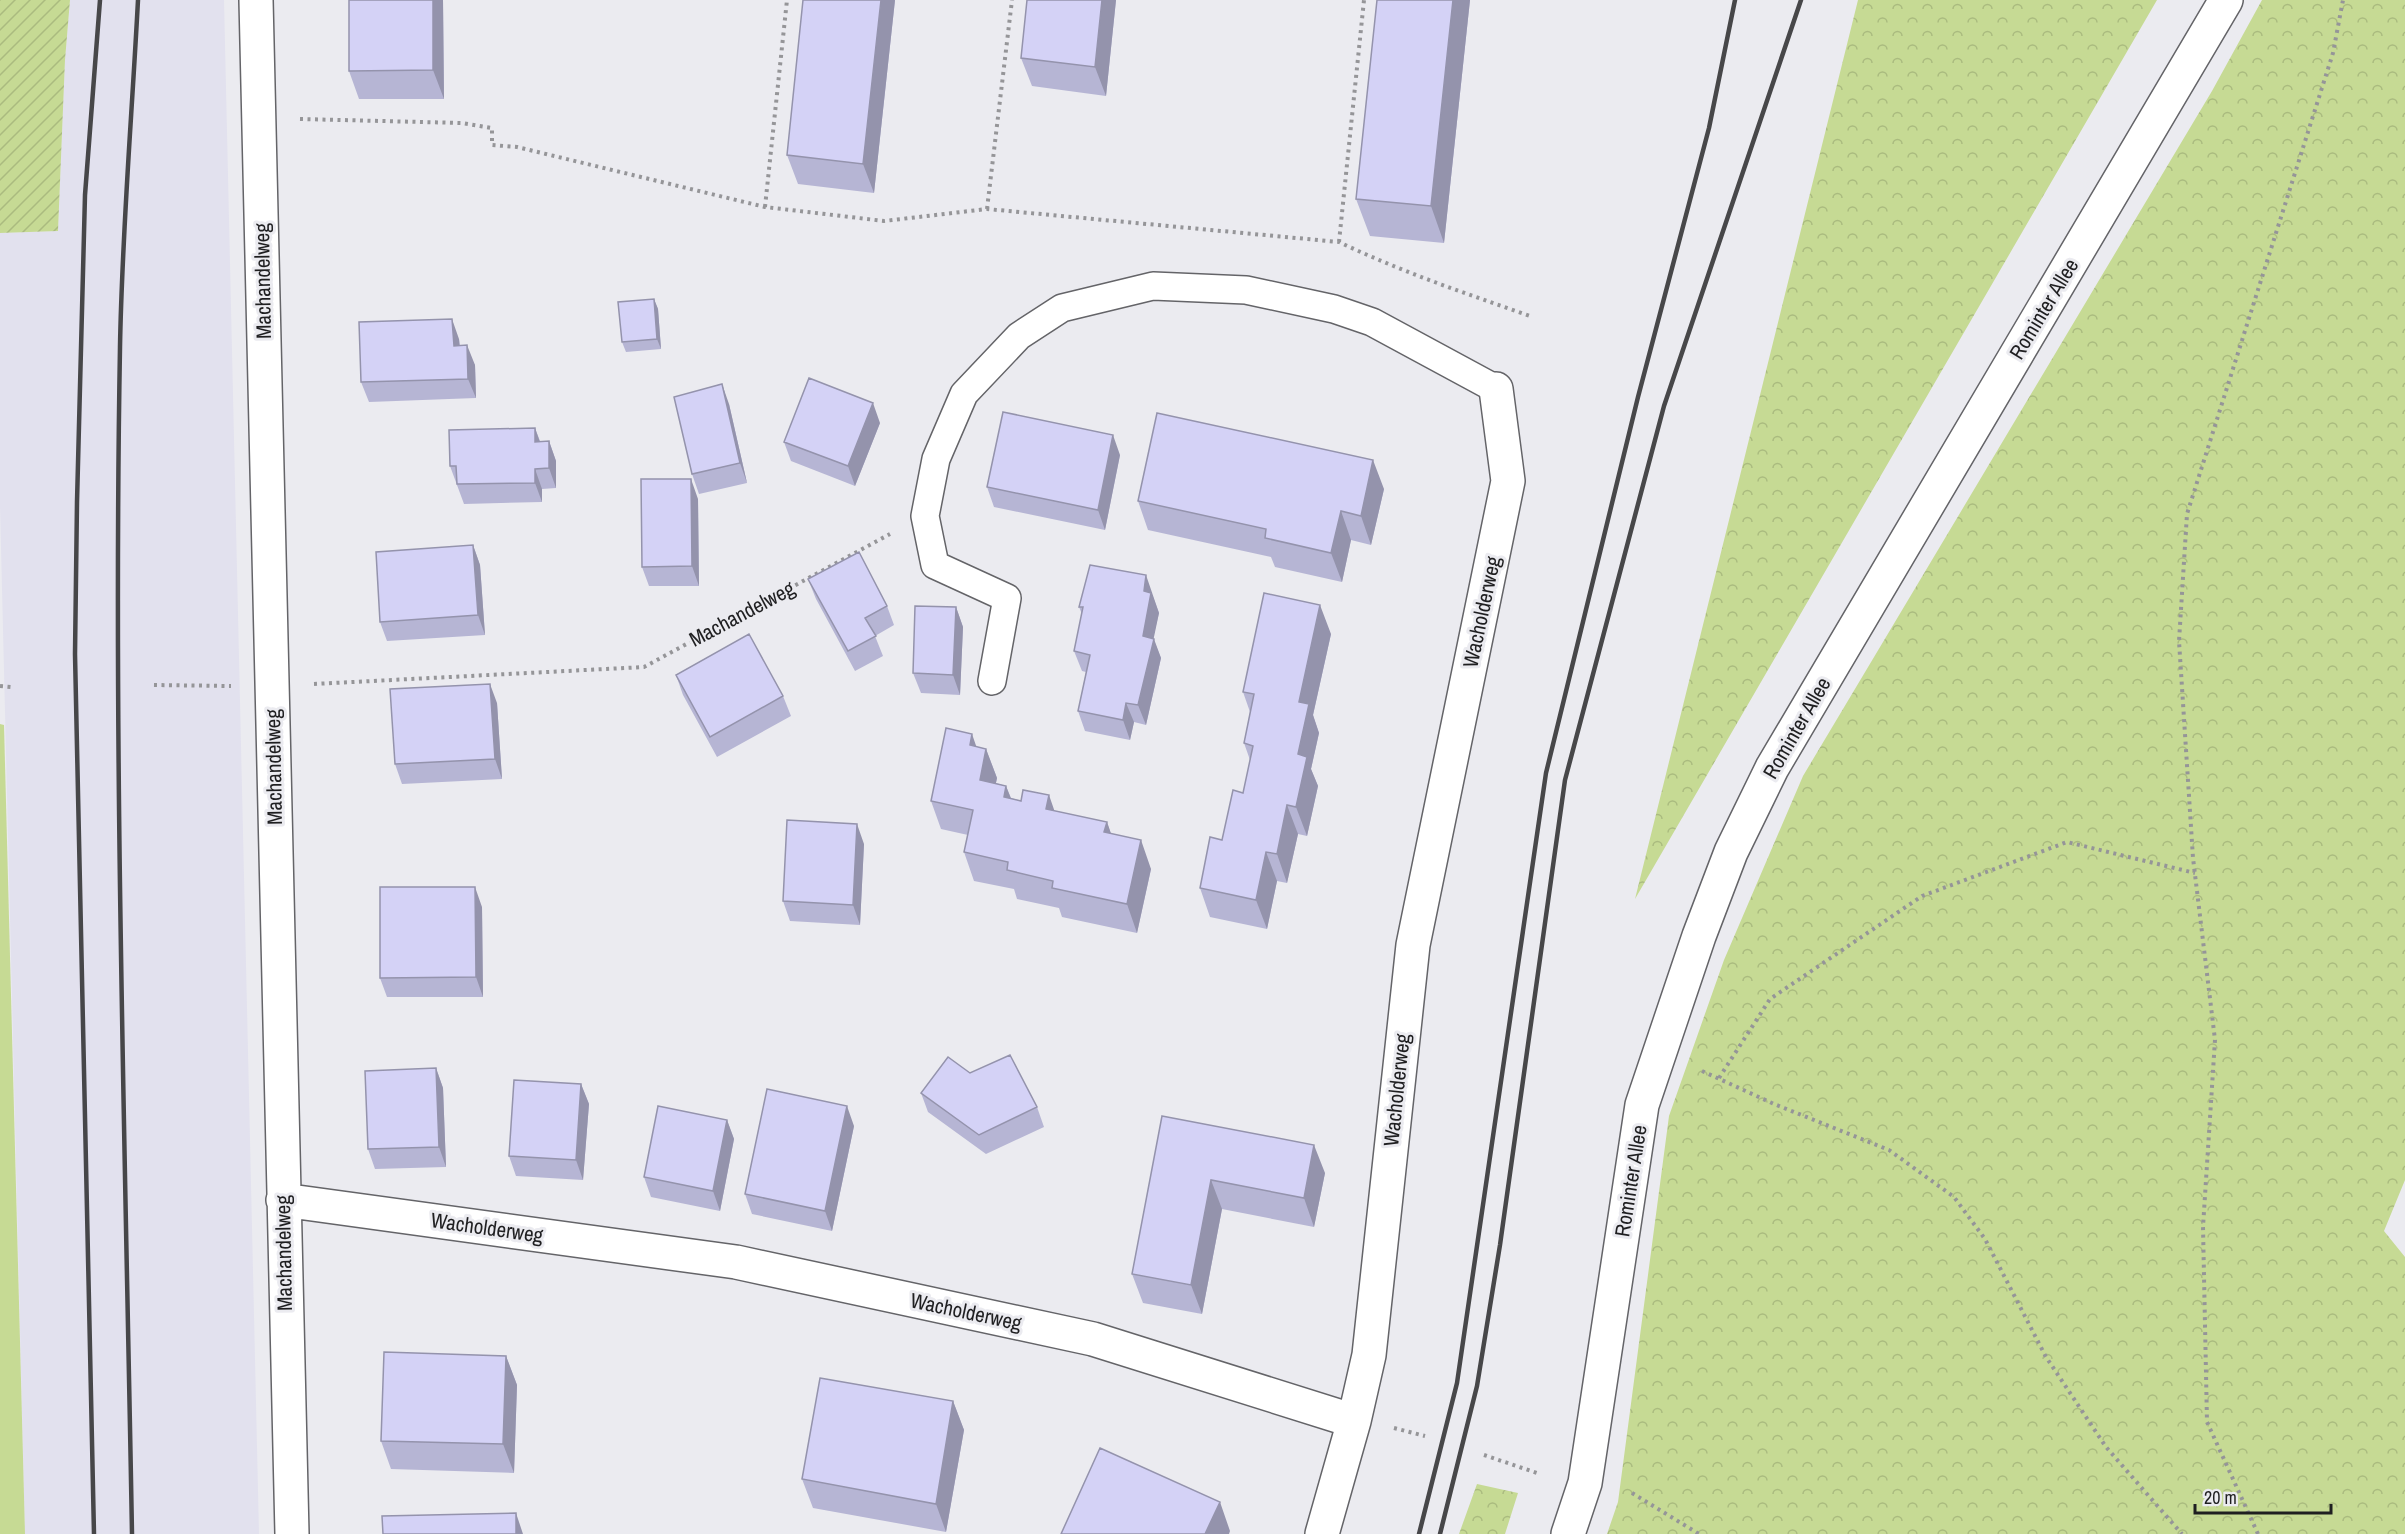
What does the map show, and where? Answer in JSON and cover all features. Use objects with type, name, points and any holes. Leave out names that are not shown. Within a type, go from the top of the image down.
[{"type":"street","name":"Machandelweg","points":[[256,0],[292,1534]]},
{"type":"street","name":"Rominter Allee","points":[[1568,1534],[1585,1483],[1642,1105],[1699,936],[1731,852],[1772,768],[2226,0]]},
{"type":"street","name":"Wacholderweg","points":[[283,1200],[736,1262],[1093,1339],[1354,1421],[1369,1355],[1413,945],[1508,481],[1496,389]]},
{"type":"street","points":[[1322,1534],[1354,1421]]},
{"type":"lane","name":"Wacholderweg","points":[[925,516],[936,459],[964,394],[997,358],[1019,336],[1062,308],[1153,286],[1246,290],[1334,309],[1372,322],[1496,389]]},
{"type":"lane","points":[[925,516],[935,565],[1007,598],[992,681]]},
{"type":"path","points":[[765,207],[787,0]]},
{"type":"path","points":[[987,209],[1012,0]]},
{"type":"path","points":[[1339,242],[1364,0]]},
{"type":"path","points":[[2258,1534],[2207,1422],[2203,1227],[2214,1040],[2195,873],[2179,641],[2187,514],[2333,53],[2343,0]]},
{"type":"path","points":[[324,120],[462,123],[492,128],[492,145],[517,147],[765,207],[884,221],[987,209],[1339,242],[1416,276],[1533,316]]},
{"type":"path","name":"Machandelweg","points":[[154,685],[273,687],[644,667],[925,516]]},
{"type":"path","points":[[0,687],[11,687]]},
{"type":"path","points":[[1719,1078],[1770,999],[1922,896],[2067,842],[2195,873]]},
{"type":"path","points":[[1702,1071],[1774,1104],[1889,1150],[1954,1197],[1985,1239],[2046,1357],[2106,1447],[2182,1534]]},
{"type":"path","points":[[1484,1455],[1540,1474]]},
{"type":"path","points":[[1632,1493],[1699,1534]]},
{"type":"shaded area","points":[[70,0],[224,0],[259,1534],[25,1534],[0,506],[0,233],[58,231],[65,60]]},
{"type":"green space","points":[[0,0],[70,0],[65,60],[58,231],[0,233]]},
{"type":"green space","points":[[1858,0],[2157,0],[1635,899]]},
{"type":"green space","points":[[2262,0],[2405,0],[2405,1180],[2384,1231],[2405,1257],[2405,1534],[1607,1534],[1618,1502],[1669,1116],[1724,960],[1803,776],[2212,91]]},
{"type":"green space","points":[[0,724],[4,725],[25,1534],[0,1534]]},
{"type":"green space","points":[[1477,1484],[1518,1493],[1505,1534],[1459,1534]]},
{"type":"building","points":[[349,0],[433,0],[433,70],[349,71]]},
{"type":"building","points":[[803,0],[881,0],[863,164],[787,155]]},
{"type":"building","points":[[1027,0],[1102,0],[1095,67],[1021,58]]},
{"type":"building","points":[[1377,0],[1453,0],[1431,206],[1356,199]]},
{"type":"building","points":[[654,299],[657,339],[622,342],[618,302]]},
{"type":"building","points":[[452,319],[454,346],[467,345],[468,379],[361,382],[359,322]]},
{"type":"building","points":[[809,378],[873,403],[848,466],[784,442]]},
{"type":"building","points":[[722,384],[740,463],[692,474],[674,397]]},
{"type":"building","points":[[1003,412],[1113,435],[1098,510],[987,487]]},
{"type":"building","points":[[1157,413],[1373,460],[1361,516],[1341,511],[1331,553],[1265,538],[1266,529],[1138,501]]},
{"type":"building","points":[[535,428],[535,442],[549,441],[549,468],[535,469],[535,483],[457,484],[456,466],[450,466],[449,430]]},
{"type":"building","points":[[641,479],[691,479],[692,566],[642,567]]},
{"type":"building","points":[[473,545],[478,615],[380,622],[376,552]]},
{"type":"building","points":[[859,552],[887,606],[865,618],[876,636],[848,651],[808,579]]},
{"type":"building","points":[[1090,565],[1146,575],[1144,591],[1151,593],[1143,636],[1154,639],[1138,705],[1126,703],[1123,720],[1078,711],[1090,655],[1074,651],[1083,607],[1079,607]]},
{"type":"building","points":[[1264,593],[1320,605],[1299,702],[1309,704],[1298,754],[1307,757],[1296,807],[1287,805],[1277,854],[1266,852],[1256,900],[1200,888],[1210,837],[1222,840],[1233,790],[1243,793],[1253,746],[1244,743],[1254,694],[1243,692]]},
{"type":"building","points":[[915,606],[956,607],[953,675],[913,673]]},
{"type":"building","points":[[749,634],[783,696],[710,737],[676,675]]},
{"type":"building","points":[[490,684],[495,759],[395,764],[390,689]]},
{"type":"building","points":[[946,728],[972,734],[970,745],[986,749],[980,780],[1006,786],[1004,797],[1021,801],[1023,790],[1049,795],[1046,809],[1107,822],[1104,832],[1141,840],[1127,904],[1052,888],[1053,881],[1007,870],[1008,862],[964,852],[973,810],[931,801]]},
{"type":"building","points":[[787,820],[857,824],[853,905],[783,901]]},
{"type":"building","points":[[380,887],[475,887],[476,977],[380,978]]},
{"type":"building","points":[[1010,1055],[1037,1107],[979,1135],[921,1093],[948,1057],[970,1073]]},
{"type":"building","points":[[436,1068],[439,1147],[368,1149],[365,1071]]},
{"type":"building","points":[[514,1080],[581,1084],[576,1160],[509,1156]]},
{"type":"building","points":[[767,1089],[847,1106],[825,1211],[745,1194]]},
{"type":"building","points":[[658,1106],[727,1120],[713,1191],[644,1177]]},
{"type":"building","points":[[1162,1116],[1314,1145],[1304,1198],[1211,1180],[1191,1285],[1132,1274]]},
{"type":"building","points":[[384,1352],[506,1356],[503,1444],[381,1441]]},
{"type":"building","points":[[820,1378],[953,1401],[936,1504],[802,1479]]},
{"type":"building","points":[[1100,1448],[1220,1502],[1205,1534],[1061,1534]]},
{"type":"building","points":[[516,1513],[516,1534],[383,1534],[382,1516]]},
{"type":"railway","points":[[94,1534],[75,654],[85,195],[100,0]]},
{"type":"railway","points":[[132,1534],[119,792],[118,495],[123,260],[138,0]]},
{"type":"railway","points":[[1419,1534],[1457,1383],[1546,773],[1638,397],[1709,128],[1735,0]]},
{"type":"railway","points":[[1440,1534],[1477,1386],[1500,1245],[1565,780],[1664,406],[1801,0]]}]
